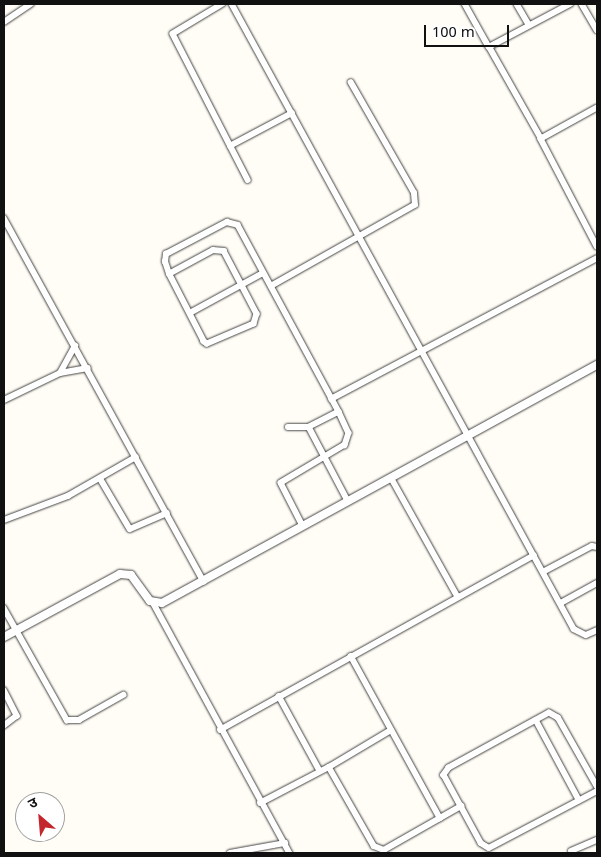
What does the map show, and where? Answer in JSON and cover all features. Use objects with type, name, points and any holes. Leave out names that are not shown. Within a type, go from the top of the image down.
[{"type":"street","points":[[4,22],[32,4]]},
{"type":"street","points":[[223,4],[173,34],[248,180]]},
{"type":"street","points":[[232,4],[560,603],[579,634],[586,635],[597,630]]},
{"type":"street","points":[[465,4],[541,139],[597,246]]},
{"type":"street","points":[[517,4],[530,25]]},
{"type":"street","points":[[489,47],[570,4]]},
{"type":"street","points":[[582,4],[597,30]]},
{"type":"street","points":[[271,286],[413,208],[416,199],[351,83]]},
{"type":"street","points":[[541,139],[597,108]]},
{"type":"street","points":[[230,146],[292,113]]},
{"type":"street","points":[[4,218],[204,582]]},
{"type":"street","points":[[169,274],[218,249],[224,251],[257,314],[254,324],[207,344],[169,274],[164,262],[166,254],[233,222],[271,286],[339,412],[350,438],[345,445],[281,483],[303,526]]},
{"type":"street","points":[[332,399],[597,258]]},
{"type":"street","points":[[190,313],[243,286],[263,273]]},
{"type":"street","points":[[60,373],[75,346]]},
{"type":"street","points":[[154,604],[204,582],[468,435],[596,367]]},
{"type":"street","points":[[4,400],[60,373],[88,368]]},
{"type":"street","points":[[288,427],[309,427],[339,412]]},
{"type":"street","points":[[309,427],[348,501]]},
{"type":"street","points":[[4,520],[68,496],[136,457]]},
{"type":"street","points":[[100,478],[130,529],[167,513]]},
{"type":"street","points":[[392,479],[458,597]]},
{"type":"street","points":[[543,572],[592,546],[597,547]]},
{"type":"street","points":[[220,730],[534,555]]},
{"type":"street","points":[[4,637],[120,574],[130,576],[154,604],[220,730],[290,853]]},
{"type":"street","points":[[560,603],[597,583]]},
{"type":"street","points":[[4,608],[67,720],[79,720],[123,695]]},
{"type":"street","points":[[351,656],[440,818]]},
{"type":"street","points":[[4,690],[17,716],[4,726]]},
{"type":"street","points":[[279,696],[320,771]]},
{"type":"street","points":[[549,713],[558,718],[597,789],[490,848],[481,843],[446,781],[445,771],[536,720],[549,713]]},
{"type":"street","points":[[536,720],[579,800]]},
{"type":"street","points":[[260,803],[329,767],[391,730]]},
{"type":"street","points":[[329,767],[374,846],[381,852],[461,806]]},
{"type":"street","points":[[572,851],[597,840]]},
{"type":"street","points":[[230,853],[285,843]]}]
